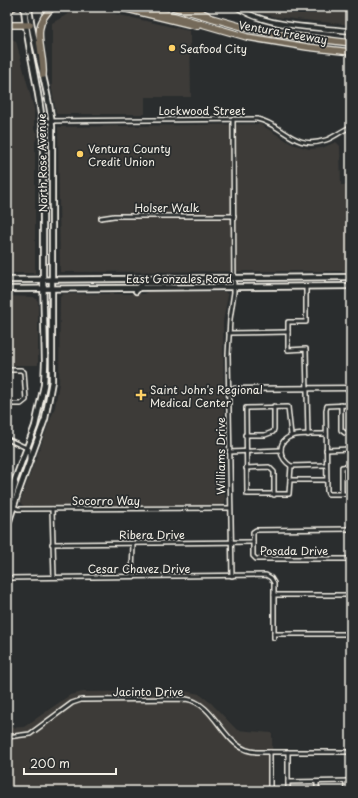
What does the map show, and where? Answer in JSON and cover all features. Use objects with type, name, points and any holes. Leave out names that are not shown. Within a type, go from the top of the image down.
[{"type":"highway","points":[[7,11],[14,7]]},
{"type":"highway","points":[[43,75],[38,37],[42,21],[53,7]]},
{"type":"highway","points":[[119,7],[180,23],[225,32]]},
{"type":"highway","name":"Ventura Freeway","points":[[142,7],[225,32],[276,42],[351,52]]},
{"type":"highway","name":"Ventura Freeway","points":[[174,7],[210,18],[278,34],[351,43]]},
{"type":"highway","points":[[190,7],[201,11],[210,18]]},
{"type":"highway","points":[[7,25],[28,26]]},
{"type":"main road","name":"North Rose Avenue","points":[[24,7],[42,121],[43,295],[46,362],[40,407],[27,447]]},
{"type":"main road","name":"North Rose Avenue","points":[[29,7],[28,26],[43,75],[52,120],[53,280],[53,366],[50,396],[45,420],[29,463]]},
{"type":"main road","name":"East Gonzales Road","points":[[7,280],[175,280],[351,277]]},
{"type":"main road","points":[[137,289],[143,283],[170,283],[175,280]]},
{"type":"main road","name":"East Gonzales Road","points":[[7,289],[351,286]]},
{"type":"main road","points":[[7,501],[27,447]]},
{"type":"main road","points":[[7,527],[12,507],[29,463]]},
{"type":"street","points":[[237,7],[256,17],[271,21],[351,31]]},
{"type":"street","name":"Williams Drive","points":[[232,576],[229,452],[229,333],[234,287],[233,119]]},
{"type":"street","name":"Lockwood Street","points":[[42,121],[264,120],[275,125],[291,138],[307,143],[326,140],[351,127]]},
{"type":"street","name":"Holser Walk","points":[[101,218],[114,216],[234,216]]},
{"type":"street","points":[[306,286],[306,322],[288,322],[288,350],[306,349],[308,435]]},
{"type":"street","points":[[229,333],[288,332]]},
{"type":"street","points":[[7,370],[23,370],[26,400],[20,404],[7,404]]},
{"type":"street","points":[[229,389],[351,388]]},
{"type":"street","points":[[351,405],[330,405],[326,408],[326,465],[328,494],[351,494]]},
{"type":"street","points":[[341,405],[341,430],[345,433],[351,433]]},
{"type":"street","points":[[245,435],[265,435],[273,432],[274,406]]},
{"type":"street","points":[[291,435],[290,410],[287,406],[247,407],[245,412],[245,435],[246,491],[248,494],[288,495],[290,491],[291,466]]},
{"type":"street","points":[[326,434],[291,435],[284,441],[281,450],[284,460],[291,466],[326,465]]},
{"type":"street","points":[[7,439],[27,447],[30,450],[29,463]]},
{"type":"street","points":[[326,450],[351,449]]},
{"type":"street","points":[[229,452],[281,450]]},
{"type":"street","points":[[342,494],[342,466],[351,466]]},
{"type":"street","points":[[246,468],[269,467],[272,469],[274,472],[274,495]]},
{"type":"street","points":[[12,507],[10,503],[16,484],[15,480]]},
{"type":"street","points":[[290,480],[327,480]]},
{"type":"street","name":"Socorro Way","points":[[12,507],[18,509],[230,508]]},
{"type":"street","points":[[52,509],[54,577]]},
{"type":"street","points":[[253,542],[253,532],[256,530],[351,529]]},
{"type":"street","name":"Ribera Drive","points":[[52,544],[253,542]]},
{"type":"street","name":"Posada Drive","points":[[253,542],[253,556],[256,560],[351,559]]},
{"type":"street","points":[[132,576],[133,544]]},
{"type":"street","name":"Cesar Chavez Drive","points":[[7,578],[266,575],[271,578],[274,583],[274,595]]},
{"type":"street","points":[[351,595],[274,595],[274,636],[351,634]]},
{"type":"street","name":"Jacinto Drive","points":[[7,737],[30,734],[72,703],[81,700],[186,699],[193,700],[204,706],[232,741],[244,750],[270,752],[351,752]]},
{"type":"street","points":[[270,752],[270,791]]},
{"type":"street","points":[[288,752],[288,791]]},
{"type":"street","points":[[346,781],[346,791]]},
{"type":"street","points":[[288,782],[351,781]]},
{"type":"street","points":[[317,782],[317,791]]},
{"type":"shaded area","points":[[250,7],[351,7],[351,25],[275,17],[257,12]]},
{"type":"shaded area","points":[[93,9],[190,31],[191,97],[145,97],[145,114],[57,114],[52,90],[52,23],[68,14],[80,10]]},
{"type":"shaded area","points":[[7,37],[16,41],[34,109],[34,130],[38,133],[35,142],[35,273],[7,273]]},
{"type":"shaded area","points":[[260,124],[292,144],[309,149],[322,148],[336,142],[340,146],[341,185],[351,185],[351,271],[60,272],[58,127]]},
{"type":"shaded area","name":"Saint John's Regional Medical Center","points":[[147,292],[225,292],[228,295],[223,321],[225,503],[222,505],[23,506],[20,502],[55,407],[59,383],[60,297],[63,294],[145,294]]},
{"type":"shaded area","points":[[7,296],[34,297],[38,301],[38,365],[7,365]]},
{"type":"shaded area","points":[[185,691],[199,694],[211,703],[237,730],[272,733],[273,791],[7,791],[7,728],[24,727],[70,695],[83,692]]},
{"type":"place","name":"Seafood City","points":[[172,48]]},
{"type":"place","name":"Ventura County Credit Union","points":[[80,154]]},
{"type":"place","name":"Saint John's Regional Medical Center","points":[[141,395]]}]
